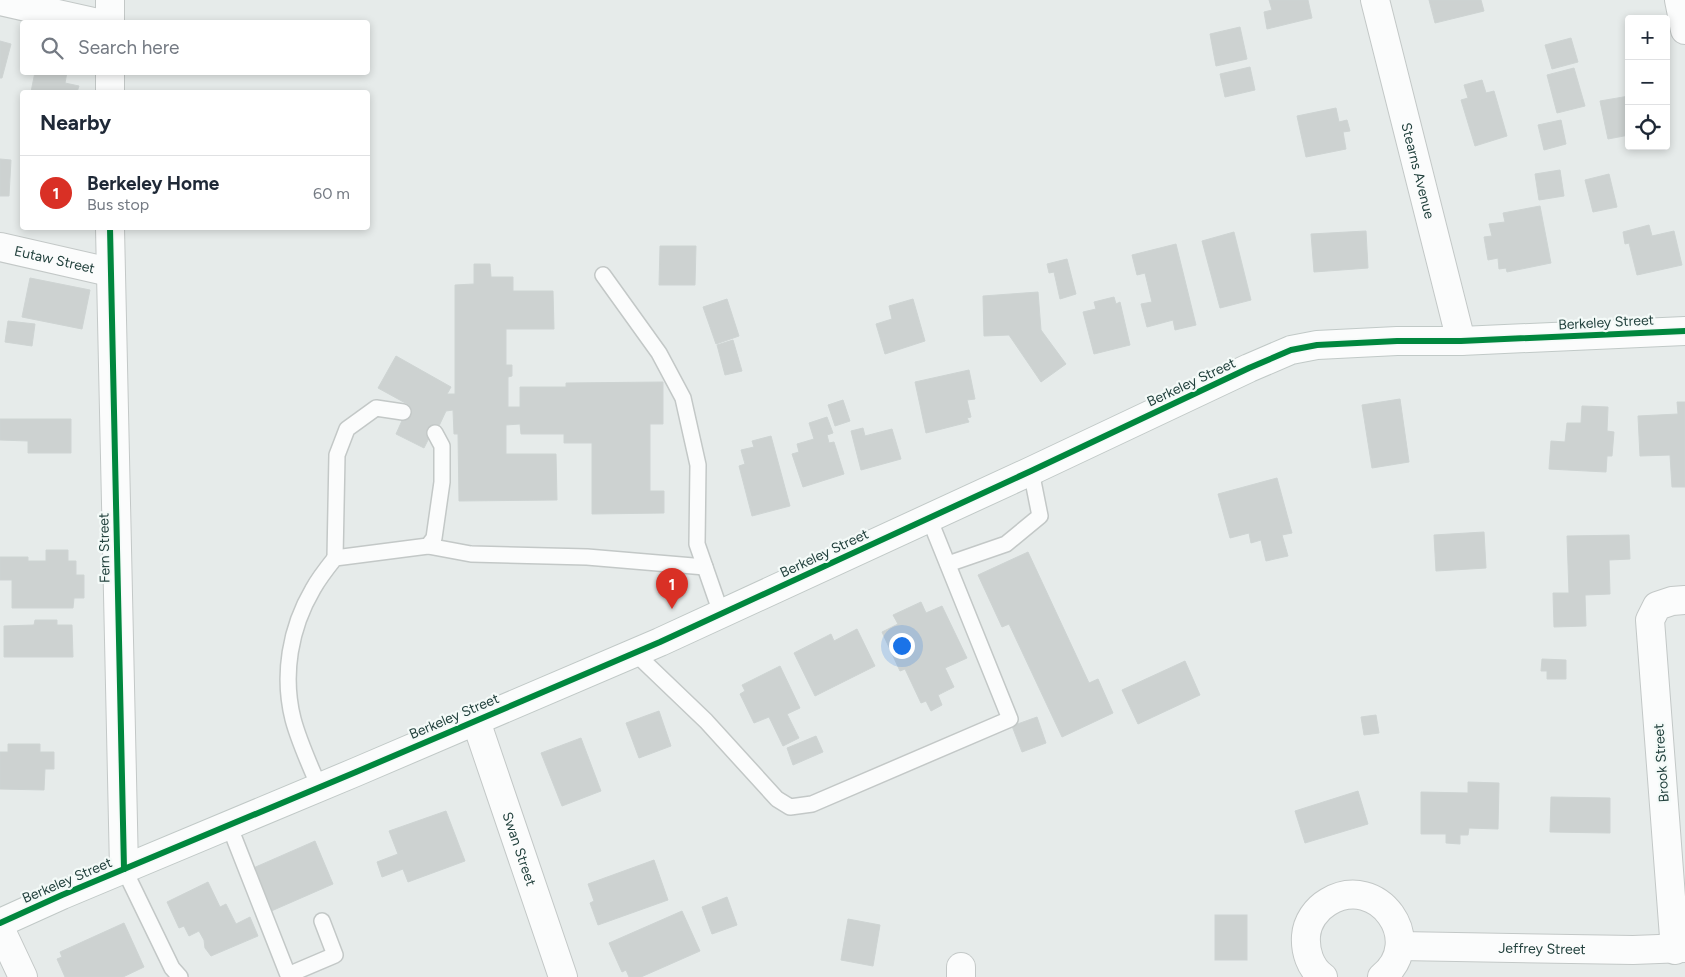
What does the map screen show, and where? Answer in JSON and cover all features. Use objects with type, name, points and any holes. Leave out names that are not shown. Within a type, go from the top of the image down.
[{"type":"street","points":[[110,0],[110,20]]},
{"type":"street","name":"Stearns Avenue","points":[[1375,0],[1461,341]]},
{"type":"street","points":[[1679,0],[1685,30]]},
{"type":"street","points":[[0,1],[84,20]]},
{"type":"street","points":[[110,75],[110,90]]},
{"type":"street","name":"Fern Street","points":[[110,230],[124,869]]},
{"type":"street","name":"Eutaw Street","points":[[0,246],[110,272]]},
{"type":"street","name":"Berkeley Street","points":[[0,923],[476,721],[721,614],[1291,350],[1317,345],[1397,340],[1461,341],[1685,331]]},
{"type":"street","name":"Brook Street","points":[[1680,949],[1650,620],[1657,606],[1672,601],[1685,600]]},
{"type":"street","name":"Swan Street","points":[[476,721],[563,977]]},
{"type":"street","points":[[1322,977],[1311,963],[1306,948],[1306,933],[1312,918],[1321,906],[1335,897],[1351,894],[1366,896],[1381,903],[1392,915],[1398,930],[1400,946],[1396,960],[1388,973],[1382,977]]},
{"type":"street","points":[[0,928],[23,977]]},
{"type":"street","name":"Jeffrey Street","points":[[1400,946],[1633,950],[1680,949]]},
{"type":"lane","points":[[603,275],[659,352],[683,398],[698,465],[697,544],[721,614]]},
{"type":"lane","points":[[319,787],[293,720],[288,688],[289,656],[296,626],[312,590],[335,558],[338,454],[347,429],[376,408],[403,412]]},
{"type":"lane","points":[[428,546],[434,538],[442,482],[442,446],[435,433]]},
{"type":"lane","points":[[948,564],[1006,544],[1040,516],[1031,472]]},
{"type":"lane","points":[[635,652],[706,721],[777,799],[790,807],[812,804],[1010,719],[929,518]]},
{"type":"lane","points":[[335,558],[428,546],[471,554],[587,557],[705,567]]},
{"type":"lane","points":[[229,825],[287,976],[335,955],[322,921]]},
{"type":"lane","points":[[124,869],[172,968],[180,977]]},
{"type":"building","points":[[1269,0],[1308,0],[1312,18],[1267,29],[1264,12],[1272,10]]},
{"type":"building","points":[[1429,0],[1481,0],[1484,11],[1435,23]]},
{"type":"building","points":[[1240,27],[1247,59],[1216,66],[1210,34]]},
{"type":"building","points":[[1571,38],[1578,62],[1552,69],[1545,45]]},
{"type":"building","points":[[0,41],[11,44],[2,78],[0,78]]},
{"type":"building","points":[[1250,67],[1255,90],[1225,97],[1220,74]]},
{"type":"building","points":[[1574,68],[1585,106],[1557,113],[1547,75]]},
{"type":"building","points":[[34,75],[66,75],[65,83],[79,86],[78,90],[31,90]]},
{"type":"building","points":[[1482,80],[1486,93],[1494,91],[1507,136],[1475,146],[1461,100],[1468,98],[1464,85]]},
{"type":"building","points":[[1625,97],[1625,136],[1608,139],[1600,101]]},
{"type":"building","points":[[1336,108],[1339,122],[1347,120],[1350,131],[1343,132],[1346,149],[1306,157],[1297,116]]},
{"type":"building","points":[[1561,120],[1566,144],[1544,150],[1538,125]]},
{"type":"building","points":[[0,159],[11,160],[9,196],[0,196]]},
{"type":"building","points":[[1560,170],[1564,196],[1539,200],[1535,174]]},
{"type":"building","points":[[1609,174],[1617,207],[1593,212],[1585,180]]},
{"type":"building","points":[[1540,206],[1551,263],[1507,272],[1506,268],[1499,269],[1498,258],[1488,260],[1484,237],[1492,236],[1489,224],[1505,222],[1503,213]]},
{"type":"building","points":[[1649,225],[1652,236],[1674,231],[1682,265],[1637,275],[1629,243],[1625,244],[1623,232]]},
{"type":"building","points":[[1366,231],[1368,268],[1314,272],[1311,234]]},
{"type":"building","points":[[1234,232],[1251,300],[1220,308],[1202,241]]},
{"type":"building","points":[[1176,244],[1196,325],[1175,330],[1173,320],[1147,327],[1141,304],[1152,302],[1145,273],[1137,275],[1132,255]]},
{"type":"building","points":[[660,246],[696,246],[695,285],[659,285]]},
{"type":"building","points":[[1067,259],[1076,294],[1060,299],[1054,272],[1049,273],[1047,264]]},
{"type":"building","points":[[474,264],[490,264],[491,277],[513,277],[513,291],[553,291],[554,329],[506,329],[506,365],[512,365],[512,376],[508,377],[508,407],[520,407],[520,387],[566,387],[566,383],[663,382],[663,424],[650,424],[650,491],[664,491],[664,513],[592,514],[592,443],[564,443],[564,434],[521,434],[520,424],[506,425],[506,454],[556,454],[557,500],[459,501],[458,434],[454,434],[453,410],[446,411],[438,428],[435,426],[424,448],[396,434],[409,405],[378,388],[396,356],[451,387],[447,394],[455,394],[455,285],[474,284]]},
{"type":"building","points":[[30,278],[90,290],[82,329],[22,317]]},
{"type":"building","points":[[1038,292],[1041,330],[1066,364],[1041,382],[1009,335],[984,336],[983,296]]},
{"type":"building","points":[[1114,297],[1116,304],[1120,302],[1130,345],[1094,354],[1083,312],[1096,309],[1094,302]]},
{"type":"building","points":[[727,299],[739,336],[716,344],[703,307]]},
{"type":"building","points":[[913,299],[925,341],[885,354],[876,324],[892,319],[889,306]]},
{"type":"building","points":[[8,321],[35,324],[32,346],[5,342]]},
{"type":"building","points":[[733,340],[742,371],[725,375],[717,345]]},
{"type":"building","points":[[969,370],[975,399],[967,400],[971,417],[967,418],[969,422],[926,433],[915,382]]},
{"type":"building","points":[[1400,399],[1409,462],[1372,468],[1362,405]]},
{"type":"building","points":[[843,400],[850,421],[835,426],[828,405]]},
{"type":"building","points":[[1677,402],[1685,402],[1685,487],[1672,487],[1670,455],[1640,456],[1638,416],[1678,414]]},
{"type":"building","points":[[1582,406],[1608,407],[1607,431],[1614,432],[1612,456],[1607,456],[1606,472],[1549,469],[1551,441],[1565,442],[1567,423],[1581,423]]},
{"type":"building","points":[[827,417],[833,433],[827,435],[829,443],[834,442],[844,474],[803,487],[792,454],[799,452],[797,444],[814,439],[809,423]]},
{"type":"building","points":[[0,419],[71,419],[71,453],[28,453],[28,441],[0,440]]},
{"type":"building","points":[[863,428],[865,436],[892,429],[901,459],[861,470],[851,431]]},
{"type":"building","points":[[771,436],[790,506],[752,516],[739,466],[745,464],[741,450],[754,447],[752,441]]},
{"type":"building","points":[[1277,478],[1292,533],[1282,535],[1288,556],[1266,561],[1261,540],[1251,543],[1249,533],[1230,538],[1218,494]]},
{"type":"building","points":[[1484,532],[1486,568],[1436,571],[1434,535]]},
{"type":"building","points":[[1629,535],[1630,559],[1609,560],[1610,594],[1585,595],[1586,626],[1554,627],[1553,593],[1569,593],[1567,536]]},
{"type":"building","points":[[46,550],[68,550],[68,561],[76,561],[76,575],[84,575],[84,598],[74,598],[73,608],[12,608],[12,580],[0,580],[0,557],[28,557],[28,561],[46,561]]},
{"type":"building","points":[[1028,552],[1089,683],[1098,679],[1113,713],[1062,737],[1009,624],[1002,627],[978,575]]},
{"type":"building","points":[[921,602],[926,613],[942,606],[967,658],[945,668],[954,687],[938,695],[942,705],[931,711],[926,701],[921,703],[905,669],[900,671],[882,632],[898,624],[893,615]]},
{"type":"building","points":[[35,620],[57,620],[57,625],[72,625],[73,657],[4,657],[4,626],[34,625]]},
{"type":"building","points":[[857,629],[875,666],[815,696],[794,653],[831,634],[834,641]]},
{"type":"building","points":[[1542,659],[1566,660],[1566,679],[1547,679],[1547,671],[1541,671]]},
{"type":"building","points":[[1185,661],[1200,695],[1138,724],[1122,690]]},
{"type":"building","points":[[780,666],[800,708],[787,714],[799,738],[783,746],[769,717],[754,723],[740,694],[745,691],[742,685]]},
{"type":"building","points":[[659,711],[671,746],[639,758],[626,723]]},
{"type":"building","points":[[1376,715],[1379,733],[1364,735],[1361,717]]},
{"type":"building","points":[[1037,717],[1046,743],[1022,752],[1012,726]]},
{"type":"building","points":[[816,736],[823,752],[793,765],[787,748]]},
{"type":"building","points":[[581,738],[601,791],[562,806],[541,753]]},
{"type":"building","points":[[8,744],[40,744],[40,752],[54,752],[54,769],[45,769],[44,790],[0,789],[0,752],[8,752]]},
{"type":"building","points":[[1468,782],[1499,783],[1498,829],[1469,828],[1468,835],[1460,835],[1460,844],[1446,843],[1446,834],[1421,834],[1421,792],[1468,793]]},
{"type":"building","points":[[1358,791],[1368,824],[1305,843],[1295,811]]},
{"type":"building","points":[[1551,797],[1610,798],[1610,833],[1550,832]]},
{"type":"building","points":[[446,811],[465,861],[408,882],[403,869],[382,877],[377,862],[398,854],[389,831]]},
{"type":"building","points":[[315,841],[333,884],[269,912],[251,869]]},
{"type":"building","points":[[654,860],[668,900],[598,925],[590,903],[594,901],[588,884]]},
{"type":"building","points":[[208,882],[220,907],[226,904],[236,924],[250,917],[258,936],[211,956],[205,948],[204,940],[199,931],[189,936],[184,926],[179,928],[167,902]]},
{"type":"building","points":[[727,897],[737,925],[712,934],[702,907]]},
{"type":"building","points":[[682,911],[700,951],[641,977],[629,977],[626,970],[622,972],[609,943]]},
{"type":"building","points":[[1215,915],[1247,915],[1247,960],[1215,960]]},
{"type":"building","points":[[848,919],[880,925],[873,966],[841,960]]},
{"type":"building","points":[[124,923],[144,967],[123,977],[65,977],[57,959],[62,957],[60,952]]},
{"type":"cycle path","points":[[110,230],[124,869]]},
{"type":"cycle path","points":[[0,923],[660,642],[1291,350],[1317,345],[1397,341],[1461,341],[1685,331]]},
{"type":"place","name":"Berkeley Home","points":[[672,609]]}]
